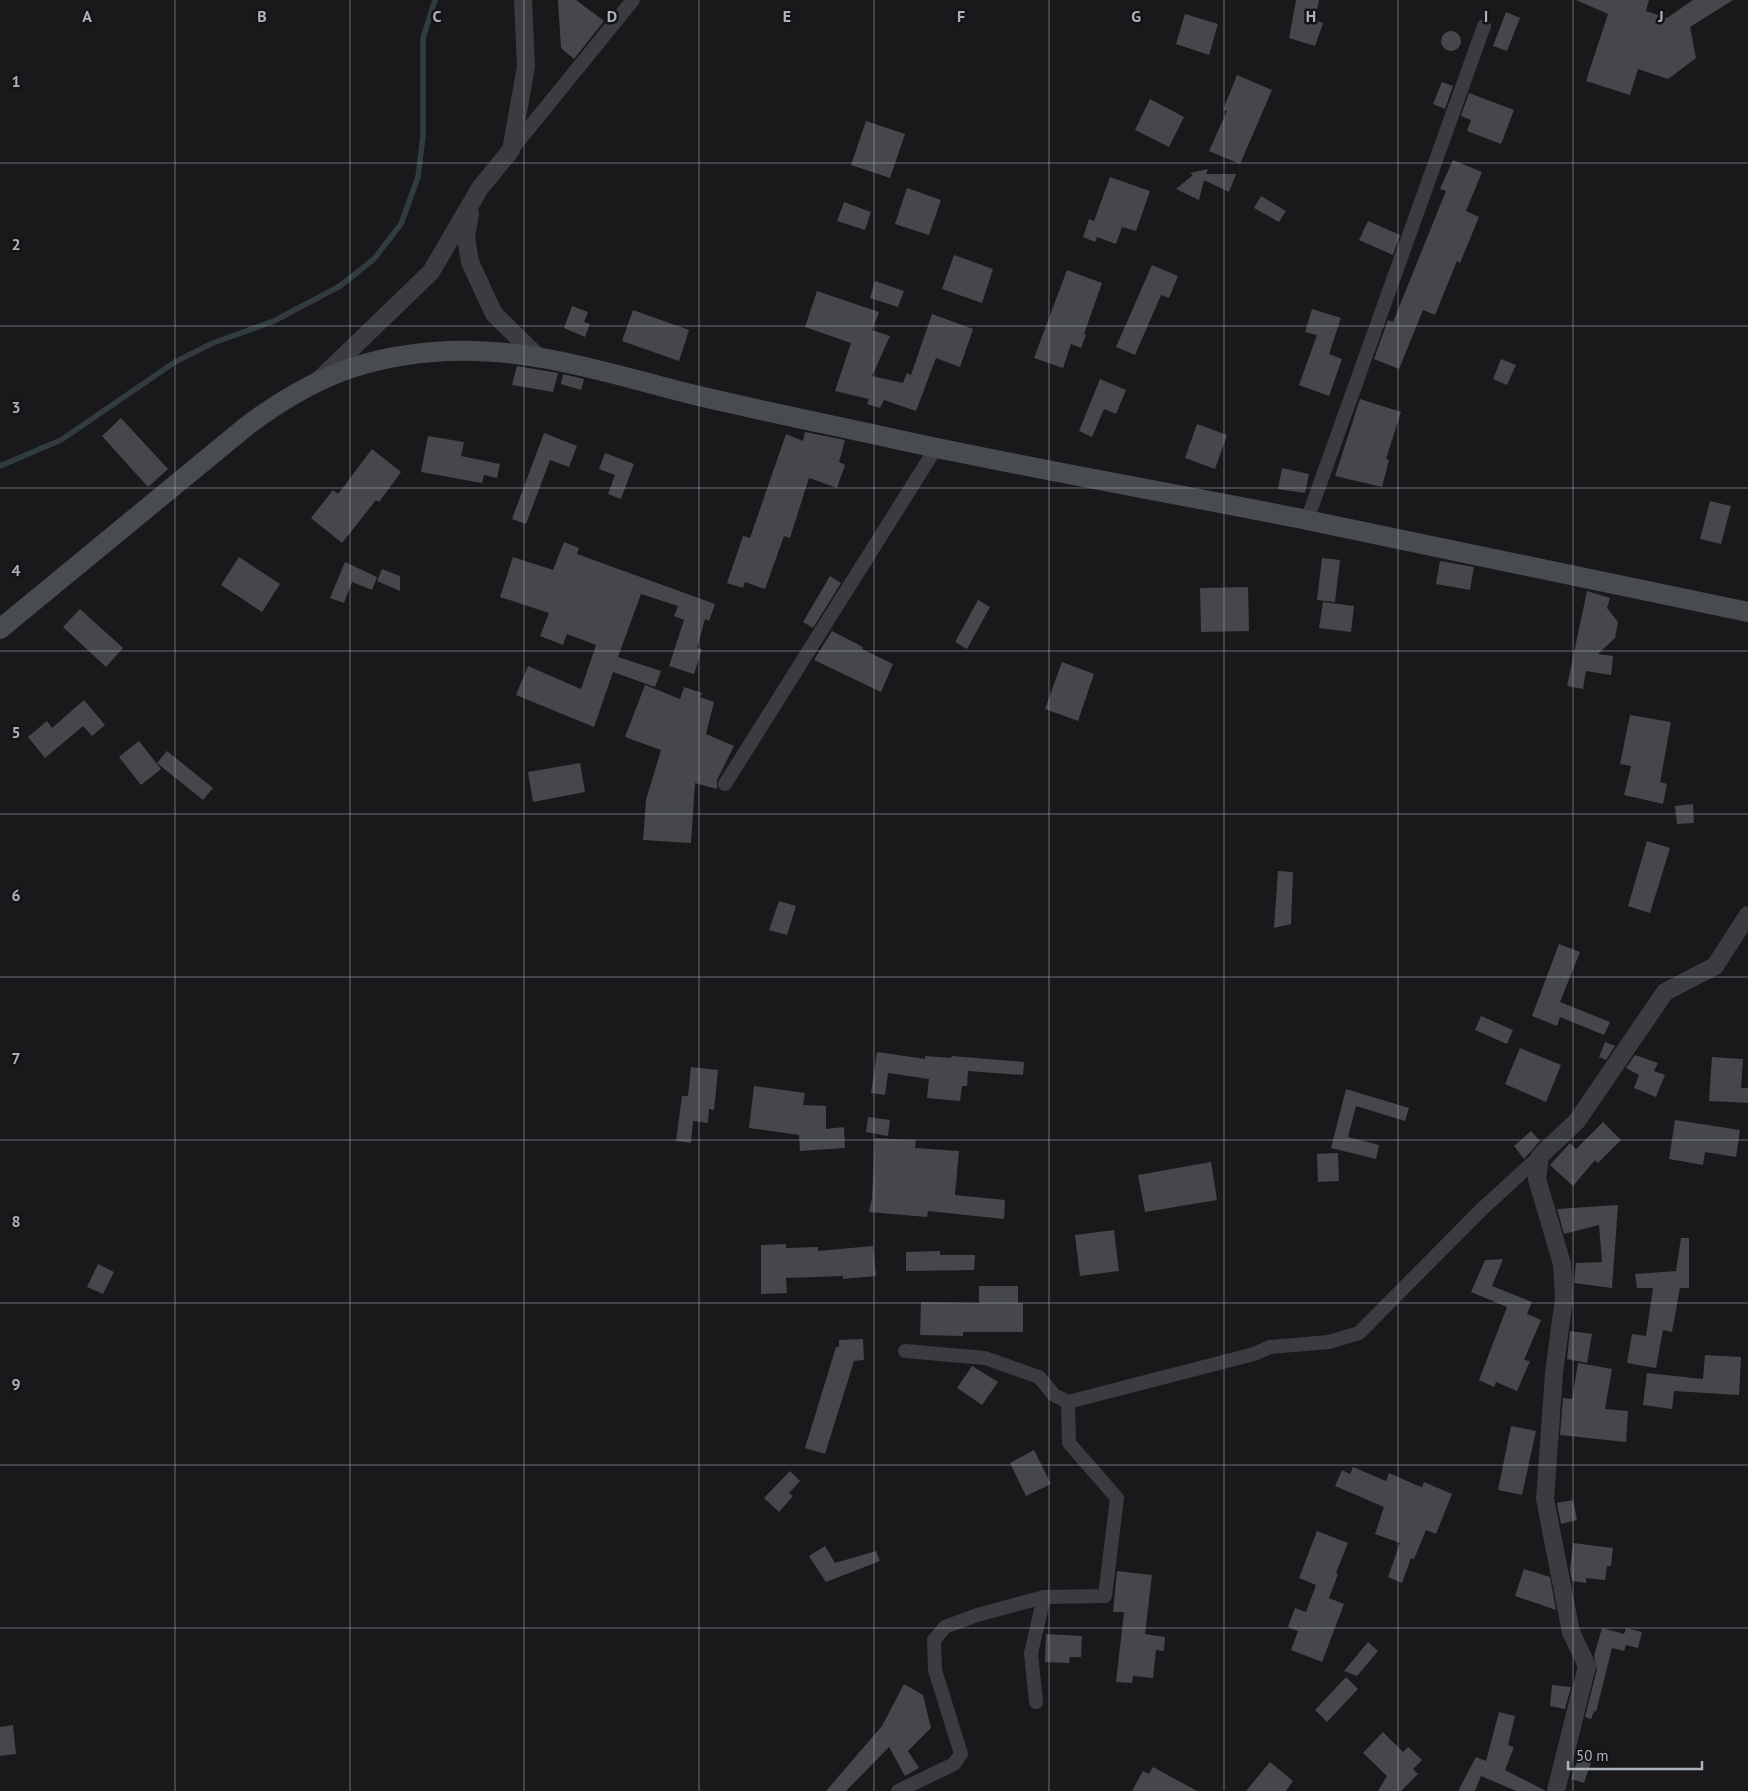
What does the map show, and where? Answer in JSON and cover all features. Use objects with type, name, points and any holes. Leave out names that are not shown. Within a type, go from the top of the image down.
[{"type":"main road","points":[[0,629],[248,425],[283,399],[320,379],[373,361],[409,354],[459,351],[495,352],[538,357],[703,397],[936,448],[1307,520],[1748,612]]},
{"type":"street","points":[[511,150],[526,67],[523,0]]},
{"type":"street","points":[[320,379],[431,272],[480,188],[633,0]]},
{"type":"street","points":[[1307,520],[1484,26]]},
{"type":"street","points":[[480,188],[468,221],[466,237],[470,262],[494,314],[538,357]]},
{"type":"street","points":[[725,784],[936,448]]},
{"type":"street","points":[[905,1351],[985,1358],[1039,1377],[1054,1395],[1068,1402],[1254,1354],[1270,1347],[1328,1342],[1359,1333],[1484,1208],[1577,1121],[1665,992],[1715,966],[1748,915]]},
{"type":"street","points":[[1540,1156],[1537,1179],[1562,1264],[1564,1298],[1554,1373],[1545,1499],[1571,1632],[1586,1666],[1556,1791]]},
{"type":"street","points":[[898,1791],[954,1764],[961,1754],[935,1670],[934,1640],[945,1627],[977,1615],[1044,1597],[1105,1596],[1112,1548],[1116,1498],[1069,1443],[1068,1402]]},
{"type":"street","points":[[1036,1702],[1031,1652],[1044,1597]]},
{"type":"building","points":[[558,0],[576,0],[604,21],[574,59],[561,48]]},
{"type":"building","points":[[1296,0],[1319,0],[1315,20],[1323,23],[1315,46],[1289,38]]},
{"type":"building","points":[[1576,0],[1649,0],[1646,11],[1667,18],[1693,0],[1733,0],[1690,27],[1696,58],[1668,79],[1638,69],[1630,95],[1586,81],[1608,14]]},
{"type":"building","points":[[1506,12],[1520,18],[1507,51],[1493,46]]},
{"type":"building","points":[[1185,14],[1218,24],[1209,55],[1176,44]]},
{"type":"building","points":[[1447,31],[1455,31],[1461,37],[1461,45],[1455,51],[1447,51],[1441,45],[1441,37]]},
{"type":"building","points":[[1237,75],[1272,90],[1240,164],[1209,151],[1227,111],[1223,110]]},
{"type":"building","points":[[1442,82],[1453,86],[1445,109],[1433,104]]},
{"type":"building","points":[[1469,93],[1514,110],[1501,144],[1467,131],[1471,120],[1461,116]]},
{"type":"building","points":[[1150,99],[1184,117],[1169,147],[1135,130]]},
{"type":"building","points":[[866,121],[905,134],[890,178],[851,165]]},
{"type":"building","points":[[1453,160],[1482,172],[1466,211],[1479,217],[1460,263],[1457,261],[1435,315],[1423,310],[1399,369],[1374,359],[1388,320],[1393,322],[1446,191],[1440,189]]},
{"type":"building","points":[[1208,169],[1206,174],[1236,174],[1229,192],[1204,180],[1199,200],[1176,189],[1193,175],[1190,173]]},
{"type":"building","points":[[1110,177],[1150,191],[1136,231],[1122,227],[1116,244],[1097,237],[1095,242],[1083,237],[1089,219],[1094,221]]},
{"type":"building","points":[[907,188],[941,200],[929,235],[895,224]]},
{"type":"building","points":[[1261,196],[1286,211],[1279,222],[1254,208]]},
{"type":"building","points":[[844,202],[871,212],[865,230],[837,221]]},
{"type":"building","points":[[1368,221],[1400,235],[1393,255],[1359,240]]},
{"type":"building","points":[[954,255],[993,269],[982,303],[942,289]]},
{"type":"building","points":[[1152,265],[1178,276],[1169,298],[1161,295],[1135,355],[1116,347]]},
{"type":"building","points":[[1067,270],[1102,283],[1081,348],[1071,344],[1063,368],[1034,358]]},
{"type":"building","points":[[875,281],[904,291],[898,307],[870,298]]},
{"type":"building","points":[[817,291],[879,312],[872,330],[890,336],[872,376],[903,383],[907,373],[911,375],[932,314],[973,329],[960,367],[936,358],[916,411],[884,400],[880,408],[867,404],[869,399],[835,391],[851,343],[805,327]]},
{"type":"building","points":[[572,306],[588,312],[584,322],[590,324],[585,337],[564,328]]},
{"type":"building","points":[[1312,309],[1341,318],[1329,354],[1342,359],[1329,396],[1299,385],[1317,335],[1305,332]]},
{"type":"building","points":[[633,310],[689,330],[679,361],[622,341]]},
{"type":"building","points":[[1501,359],[1516,365],[1507,385],[1493,379]]},
{"type":"building","points":[[517,366],[558,373],[553,392],[512,385]]},
{"type":"building","points":[[563,374],[584,379],[581,390],[561,384]]},
{"type":"building","points":[[1100,379],[1126,390],[1116,414],[1104,409],[1092,437],[1079,431]]},
{"type":"building","points":[[1360,399],[1401,412],[1386,459],[1389,460],[1382,487],[1335,476]]},
{"type":"building","points":[[121,418],[168,469],[148,487],[102,436]]},
{"type":"building","points":[[1197,424],[1227,435],[1215,469],[1185,458]]},
{"type":"building","points":[[805,432],[845,440],[839,462],[845,465],[837,488],[809,478],[790,538],[784,536],[765,589],[745,582],[743,588],[727,583],[743,536],[750,538],[786,434],[803,441]]},
{"type":"building","points":[[544,433],[577,446],[569,467],[550,460],[526,524],[512,519]]},
{"type":"building","points":[[428,436],[464,442],[461,456],[500,464],[497,478],[484,475],[482,483],[421,472]]},
{"type":"building","points":[[372,449],[401,472],[379,502],[376,500],[342,543],[311,518],[333,490],[338,494]]},
{"type":"building","points":[[605,453],[634,464],[621,499],[608,494],[615,475],[599,469]]},
{"type":"building","points":[[1282,468],[1309,474],[1305,493],[1278,489]]},
{"type":"building","points":[[1710,501],[1731,506],[1721,544],[1700,539]]},
{"type":"building","points":[[564,542],[579,548],[577,554],[715,604],[709,621],[705,619],[697,648],[702,649],[694,674],[669,666],[684,620],[674,616],[678,606],[641,594],[618,657],[661,671],[655,687],[613,672],[594,727],[516,695],[528,666],[581,689],[596,645],[567,634],[563,645],[540,636],[549,613],[500,597],[513,557],[553,570]]},
{"type":"building","points":[[239,557],[280,584],[262,612],[221,585]]},
{"type":"building","points":[[1322,558],[1340,560],[1335,602],[1317,600]]},
{"type":"building","points":[[1440,561],[1474,567],[1470,590],[1436,584]]},
{"type":"building","points":[[345,562],[377,577],[372,590],[352,582],[344,603],[330,598]]},
{"type":"building","points":[[382,569],[400,576],[400,591],[377,581]]},
{"type":"building","points":[[830,576],[841,583],[813,628],[803,622]]},
{"type":"building","points":[[1248,587],[1249,631],[1201,632],[1200,588]]},
{"type":"building","points":[[1587,591],[1610,598],[1607,608],[1618,622],[1615,638],[1598,654],[1613,656],[1611,675],[1586,671],[1583,689],[1567,686]]},
{"type":"building","points":[[978,600],[990,607],[967,649],[955,642]]},
{"type":"building","points":[[1323,602],[1354,606],[1351,632],[1319,628]]},
{"type":"building","points":[[80,609],[123,648],[106,667],[63,627]]},
{"type":"building","points":[[832,631],[863,647],[862,649],[893,664],[881,692],[814,660]]},
{"type":"building","points":[[1062,662],[1094,674],[1078,721],[1045,709]]},
{"type":"building","points":[[645,685],[680,699],[684,687],[702,693],[700,697],[714,702],[706,734],[734,746],[717,780],[717,789],[695,783],[691,843],[643,840],[646,800],[661,750],[625,737]]},
{"type":"building","points":[[84,700],[105,725],[92,736],[83,726],[45,758],[28,737],[47,721],[52,728]]},
{"type":"building","points":[[1630,715],[1671,722],[1660,782],[1667,784],[1663,804],[1624,795],[1631,766],[1620,764]]},
{"type":"building","points":[[139,741],[161,769],[141,785],[119,757]]},
{"type":"building","points":[[167,751],[213,788],[203,800],[157,763]]},
{"type":"building","points":[[580,763],[585,792],[533,802],[528,772]]},
{"type":"building","points":[[1693,804],[1694,823],[1677,824],[1675,806]]},
{"type":"building","points":[[1647,841],[1670,848],[1650,913],[1628,906]]},
{"type":"building","points":[[1278,871],[1293,872],[1291,924],[1274,928]]},
{"type":"building","points":[[779,901],[796,906],[787,935],[769,930]]},
{"type":"building","points":[[1559,944],[1580,952],[1560,1002],[1610,1022],[1604,1035],[1560,1017],[1557,1026],[1532,1016]]},
{"type":"building","points":[[1481,1016],[1513,1030],[1507,1044],[1475,1030]]},
{"type":"building","points":[[1605,1042],[1615,1046],[1606,1060],[1599,1057]]},
{"type":"building","points":[[1520,1048],[1561,1065],[1546,1102],[1505,1084]]},
{"type":"building","points":[[877,1052],[925,1059],[925,1056],[951,1058],[952,1056],[1024,1062],[1023,1075],[968,1071],[967,1086],[962,1086],[960,1101],[927,1098],[929,1079],[888,1073],[885,1095],[871,1093]]},
{"type":"building","points":[[1635,1055],[1658,1063],[1654,1071],[1665,1075],[1656,1097],[1634,1088],[1639,1075],[1626,1068]]},
{"type":"building","points":[[1712,1057],[1743,1059],[1741,1088],[1748,1088],[1748,1103],[1709,1101]]},
{"type":"building","points":[[691,1067],[718,1070],[714,1110],[709,1109],[708,1123],[693,1121],[691,1143],[676,1141],[682,1096],[688,1096]]},
{"type":"building","points":[[754,1086],[805,1093],[803,1105],[826,1106],[826,1129],[844,1127],[845,1148],[800,1151],[799,1135],[749,1128]]},
{"type":"building","points":[[1346,1089],[1409,1108],[1405,1121],[1356,1106],[1348,1137],[1379,1145],[1376,1159],[1331,1148]]},
{"type":"building","points":[[868,1117],[890,1120],[888,1136],[866,1132]]},
{"type":"building","points":[[1675,1120],[1740,1130],[1736,1157],[1705,1152],[1703,1165],[1669,1159]]},
{"type":"building","points":[[1603,1122],[1621,1140],[1598,1163],[1595,1160],[1573,1186],[1550,1165],[1570,1143],[1576,1149]]},
{"type":"building","points":[[1531,1131],[1540,1141],[1524,1159],[1514,1146]]},
{"type":"building","points":[[875,1138],[916,1140],[915,1148],[959,1151],[955,1195],[1005,1200],[1004,1219],[928,1211],[927,1217],[869,1212],[872,1198]]},
{"type":"building","points":[[1338,1153],[1339,1181],[1318,1182],[1317,1154]]},
{"type":"building","points":[[1211,1162],[1217,1200],[1145,1212],[1138,1175]]},
{"type":"building","points":[[1618,1205],[1612,1288],[1574,1283],[1576,1263],[1602,1262],[1599,1225],[1564,1234],[1557,1209]]},
{"type":"building","points":[[1114,1230],[1119,1271],[1080,1276],[1075,1235]]},
{"type":"building","points":[[1681,1238],[1689,1238],[1689,1288],[1680,1288],[1672,1332],[1663,1330],[1656,1368],[1627,1363],[1632,1334],[1646,1336],[1653,1288],[1637,1288],[1635,1274],[1676,1271]]},
{"type":"building","points":[[786,1244],[786,1248],[818,1247],[818,1251],[873,1246],[876,1276],[843,1279],[843,1276],[786,1278],[787,1293],[761,1294],[761,1245]]},
{"type":"building","points":[[940,1251],[940,1255],[975,1255],[974,1270],[906,1271],[906,1252]]},
{"type":"building","points":[[1503,1259],[1492,1286],[1532,1302],[1527,1314],[1541,1320],[1524,1360],[1530,1361],[1517,1391],[1496,1382],[1494,1387],[1479,1380],[1507,1307],[1471,1292],[1485,1260]]},
{"type":"building","points":[[98,1264],[114,1272],[103,1294],[87,1287]]},
{"type":"building","points":[[979,1286],[1018,1286],[1018,1303],[1023,1303],[1023,1332],[963,1332],[963,1336],[920,1335],[921,1302],[979,1303]]},
{"type":"building","points":[[1570,1331],[1592,1334],[1587,1363],[1567,1359]]},
{"type":"building","points":[[863,1339],[864,1360],[854,1361],[825,1454],[805,1448],[836,1347],[839,1347],[839,1340]]},
{"type":"building","points":[[1705,1355],[1741,1357],[1739,1395],[1674,1391],[1672,1409],[1643,1405],[1647,1373],[1703,1379]]},
{"type":"building","points":[[1578,1363],[1612,1369],[1605,1409],[1628,1411],[1626,1442],[1560,1435],[1563,1398],[1572,1399]]},
{"type":"building","points":[[972,1366],[998,1382],[982,1405],[957,1388]]},
{"type":"building","points":[[1511,1426],[1536,1431],[1522,1495],[1498,1490]]},
{"type":"building","points":[[1034,1450],[1051,1484],[1026,1496],[1010,1463]]},
{"type":"building","points":[[1353,1467],[1386,1481],[1389,1473],[1422,1487],[1424,1482],[1452,1494],[1436,1534],[1426,1530],[1414,1559],[1411,1558],[1402,1583],[1388,1577],[1400,1543],[1375,1534],[1384,1507],[1335,1486],[1342,1470],[1350,1474]]},
{"type":"building","points":[[790,1471],[800,1481],[789,1493],[793,1496],[779,1512],[764,1498]]},
{"type":"building","points":[[1573,1500],[1577,1520],[1561,1524],[1557,1503]]},
{"type":"building","points":[[1317,1531],[1348,1543],[1336,1573],[1338,1574],[1329,1598],[1344,1604],[1322,1662],[1291,1650],[1298,1631],[1288,1627],[1295,1608],[1306,1612],[1316,1585],[1299,1578]]},
{"type":"building","points":[[1573,1543],[1613,1548],[1611,1566],[1607,1566],[1605,1580],[1586,1578],[1586,1583],[1572,1581],[1570,1570]]},
{"type":"building","points":[[825,1546],[835,1563],[876,1551],[880,1561],[826,1582],[809,1556]]},
{"type":"building","points":[[1524,1569],[1550,1577],[1556,1610],[1515,1596]]},
{"type":"building","points":[[1117,1571],[1152,1575],[1145,1634],[1165,1637],[1164,1651],[1156,1650],[1153,1678],[1133,1676],[1132,1683],[1116,1682],[1124,1612],[1113,1612]]},
{"type":"building","points":[[1602,1628],[1624,1634],[1626,1628],[1642,1632],[1638,1648],[1626,1645],[1624,1651],[1612,1648],[1596,1712],[1594,1711],[1591,1719],[1585,1717],[1597,1669],[1594,1656]]},
{"type":"building","points":[[1046,1634],[1082,1636],[1081,1657],[1070,1657],[1069,1663],[1045,1662]]},
{"type":"building","points":[[1368,1642],[1378,1651],[1357,1676],[1344,1671]]},
{"type":"building","points":[[1346,1677],[1358,1689],[1327,1722],[1315,1710]]},
{"type":"building","points":[[904,1684],[923,1695],[931,1728],[908,1751],[919,1768],[905,1776],[889,1747],[846,1791],[826,1791],[882,1726]]},
{"type":"building","points":[[1552,1685],[1571,1687],[1565,1709],[1550,1706]]},
{"type":"building","points":[[1499,1712],[1515,1716],[1508,1745],[1514,1747],[1505,1770],[1546,1791],[1516,1791],[1481,1776],[1475,1791],[1458,1791],[1476,1757],[1486,1761]]},
{"type":"building","points":[[13,1725],[16,1754],[0,1756],[0,1727]]},
{"type":"building","points":[[1383,1732],[1403,1752],[1408,1747],[1422,1760],[1413,1769],[1418,1774],[1401,1791],[1378,1791],[1387,1776],[1363,1753]]},
{"type":"building","points":[[1581,1750],[1594,1754],[1584,1783],[1571,1779]]},
{"type":"building","points":[[1270,1762],[1293,1781],[1286,1791],[1246,1791]]},
{"type":"building","points":[[1153,1767],[1197,1791],[1132,1791],[1143,1771],[1149,1774]]},
{"type":"waterway","points":[[0,466],[61,440],[175,362],[213,343],[274,321],[340,286],[374,259],[401,224],[418,177],[423,136],[423,38],[435,0]]}]
